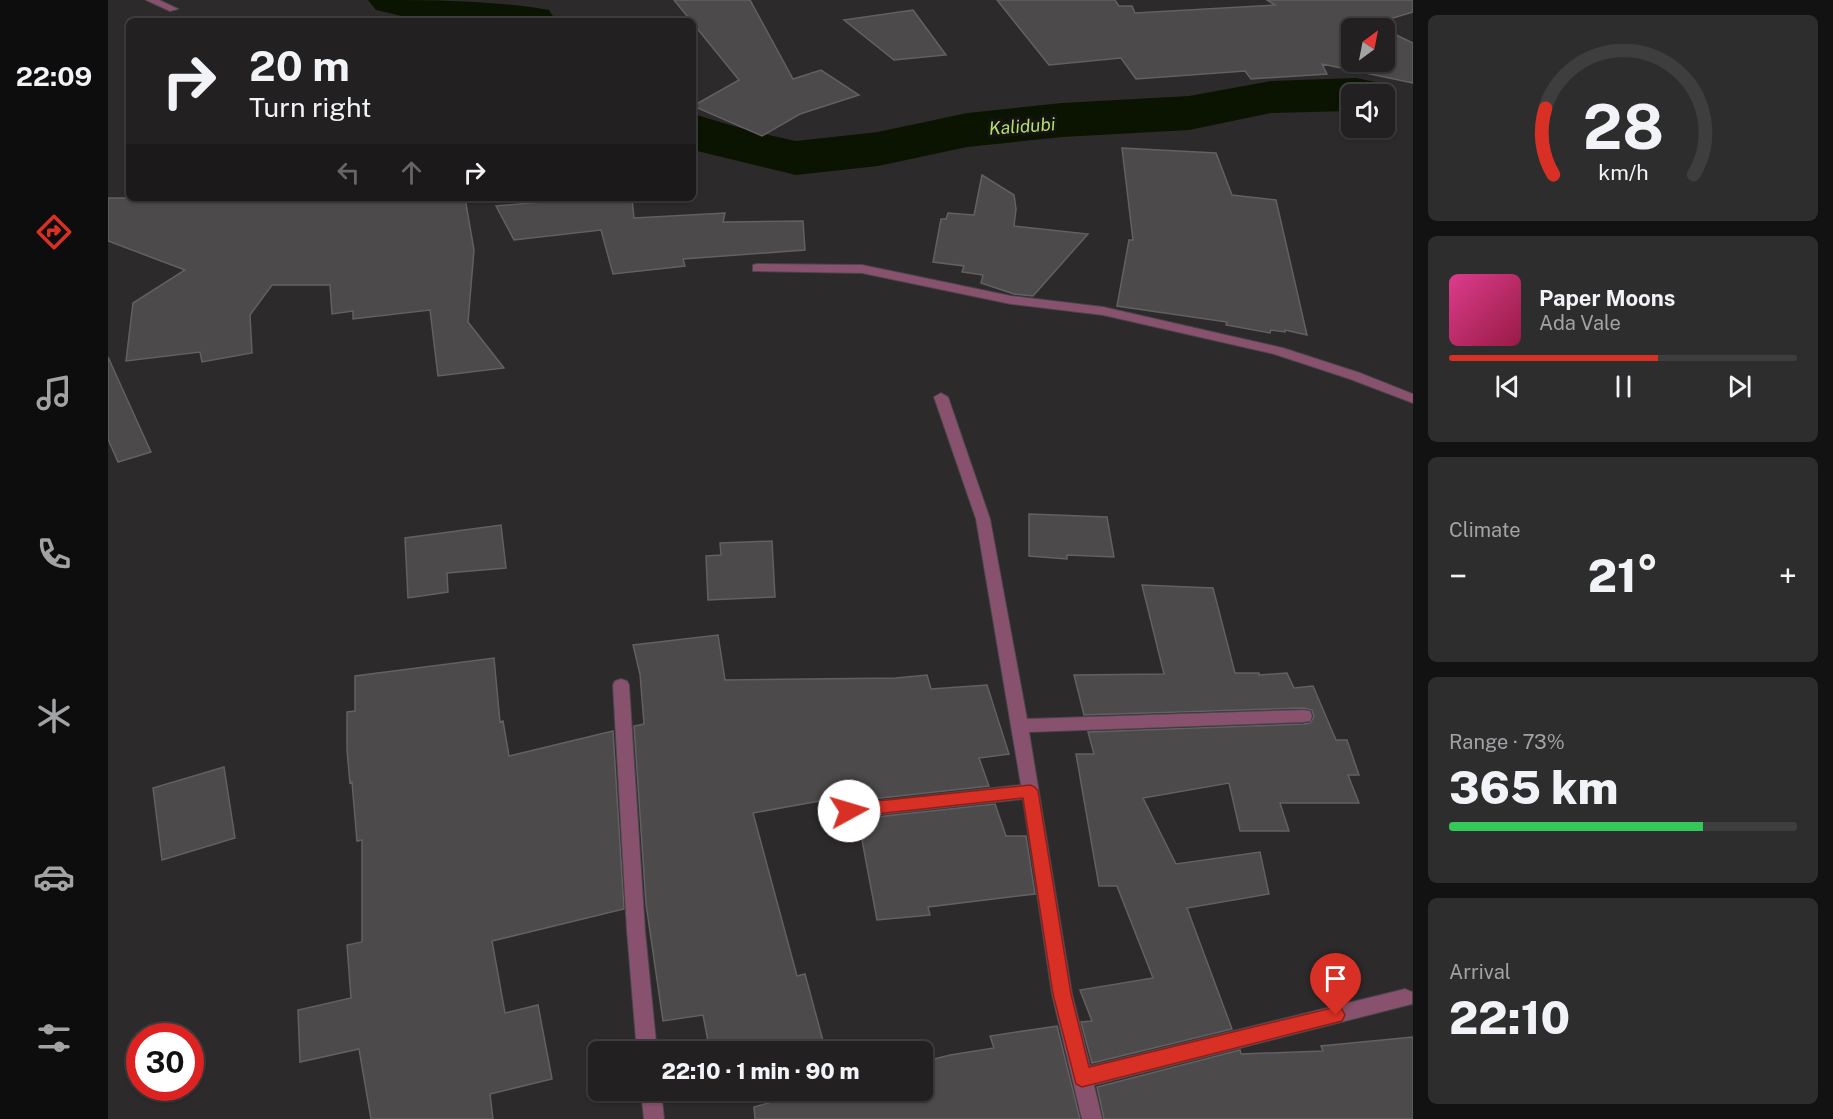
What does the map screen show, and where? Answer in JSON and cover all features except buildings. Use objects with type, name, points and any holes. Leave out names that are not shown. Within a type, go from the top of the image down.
[{"type":"street","points":[[151,0],[173,9]]},
{"type":"street","points":[[757,268],[862,268],[1011,300],[1103,312],[1278,351],[1355,376],[1413,399]]},
{"type":"street","points":[[941,397],[983,519],[1020,726],[1062,994],[1092,1119]]},
{"type":"street","points":[[621,685],[636,931],[646,1041]]},
{"type":"street","points":[[1020,726],[1304,716]]},
{"type":"street","points":[[849,811],[1030,791]]},
{"type":"street","points":[[1082,1078],[1405,998]]},
{"type":"street","points":[[652,1101],[654,1119]]},
{"type":"waterway","name":"Kalidubi","points":[[393,0],[457,13],[503,18]]},
{"type":"waterway","name":"Kalidubi","points":[[696,132],[737,145],[796,158],[878,149],[967,130],[1062,120],[1189,113],[1271,97],[1341,95]]},
{"type":"route","points":[[849,811],[1030,791],[1062,994],[1082,1078],[1336,1015]]}]
